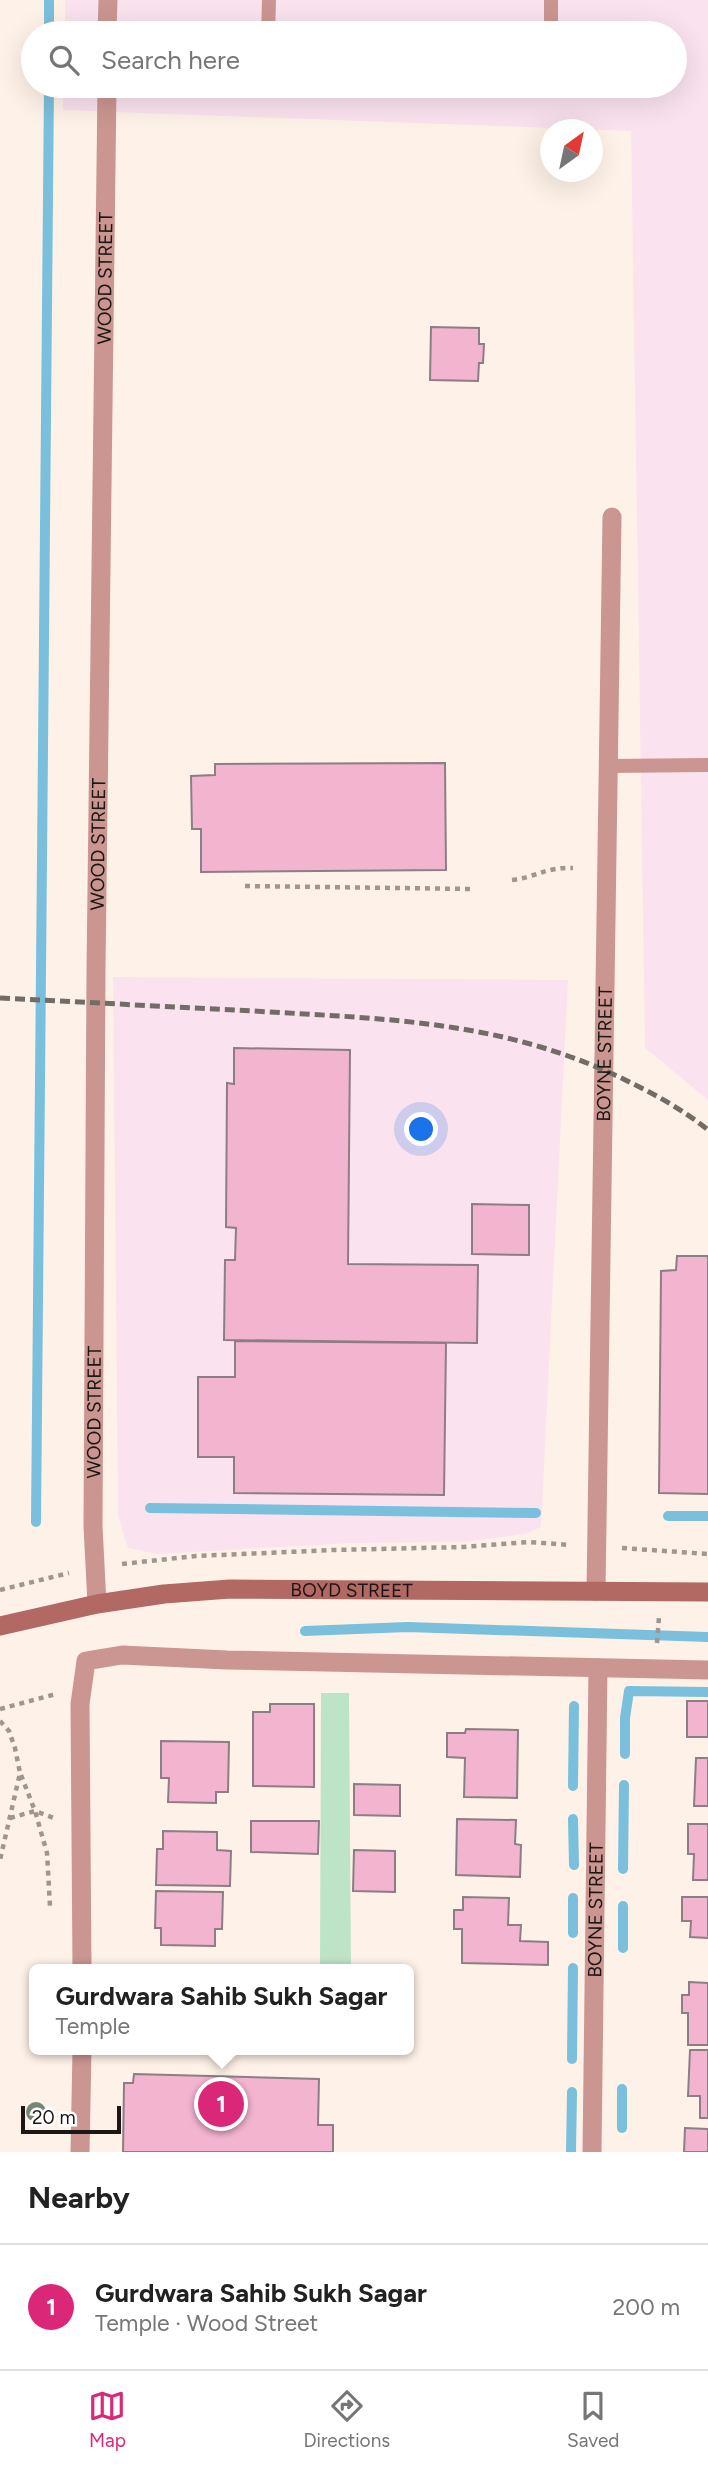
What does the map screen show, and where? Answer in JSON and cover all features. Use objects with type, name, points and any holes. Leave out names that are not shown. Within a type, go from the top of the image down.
[{"type":"main road","name":"BOYD STREET","points":[[0,1626],[97,1604],[164,1594],[230,1589],[708,1592]]},
{"type":"street","points":[[107,21],[108,0]]},
{"type":"street","name":"WOOD STREET","points":[[97,1604],[93,1512],[107,98]]},
{"type":"street","name":"BOYNE STREET","points":[[596,1591],[612,517]]},
{"type":"street","points":[[82,1964],[80,1704],[86,1661],[122,1655],[227,1660],[708,1670]]},
{"type":"street","name":"BOYNE STREET","points":[[592,2152],[598,1668]]},
{"type":"street","points":[[80,2152],[82,2055]]},
{"type":"lane","points":[[268,21],[269,0]]},
{"type":"lane","points":[[551,0],[551,21]]},
{"type":"lane","points":[[607,766],[708,765]]},
{"type":"path","points":[[512,880],[526,878],[554,867],[573,868]]},
{"type":"path","points":[[244,886],[473,889]]},
{"type":"path","points":[[136,1561],[195,1556],[463,1547],[529,1542]]},
{"type":"path","points":[[698,1553],[708,1554]]},
{"type":"path","points":[[0,1590],[54,1576]]},
{"type":"path","points":[[657,1649],[658,1622]]},
{"type":"path","points":[[0,1709],[51,1696],[70,1686],[86,1661]]},
{"type":"path","points":[[0,1721],[9,1731],[47,1853],[50,1906]]},
{"type":"path","points":[[0,1860],[20,1773]]},
{"type":"path","points":[[10,1818],[35,1811],[48,1814],[82,1835]]},
{"type":"shaded area","points":[[65,0],[708,0],[708,1100],[645,1048],[631,131],[603,130],[603,119],[540,119],[540,128],[63,110],[63,98],[687,98],[687,21],[65,21]]},
{"type":"shaded area","points":[[113,977],[568,980],[541,1527],[526,1534],[465,1542],[352,1543],[157,1554],[128,1548],[118,1516]]},
{"type":"green space","points":[[321,1693],[349,1693],[351,1964],[320,1964]]},
{"type":"building","points":[[431,327],[479,328],[479,344],[484,344],[478,381],[430,380]]},
{"type":"building","points":[[445,763],[446,870],[201,872],[201,829],[192,829],[191,776],[215,775],[215,764]]},
{"type":"building","points":[[234,1048],[350,1050],[348,1264],[478,1265],[477,1343],[224,1340],[225,1260],[235,1260],[236,1228],[226,1227],[227,1083],[234,1084]]},
{"type":"building","points":[[472,1204],[529,1205],[529,1255],[472,1254]]},
{"type":"building","points":[[677,1256],[708,1256],[708,1494],[659,1493],[661,1271],[676,1270]]},
{"type":"building","points":[[235,1341],[446,1343],[444,1495],[234,1493],[234,1457],[198,1457],[198,1377],[235,1377]]},
{"type":"building","points":[[687,1701],[708,1701],[708,1737],[687,1737]]},
{"type":"building","points":[[270,1704],[314,1704],[314,1787],[253,1786],[253,1712],[270,1712]]},
{"type":"building","points":[[466,1729],[518,1730],[517,1798],[464,1797],[465,1758],[447,1757],[447,1733],[465,1733]]},
{"type":"building","points":[[161,1741],[229,1742],[228,1792],[216,1792],[216,1803],[168,1802],[169,1778],[161,1778]]},
{"type":"building","points":[[696,1758],[708,1758],[708,1806],[694,1806]]},
{"type":"building","points":[[354,1784],[400,1785],[400,1816],[354,1815]]},
{"type":"building","points":[[457,1819],[516,1820],[515,1844],[521,1845],[520,1877],[456,1875]]},
{"type":"building","points":[[251,1821],[319,1821],[318,1854],[251,1852]]},
{"type":"building","points":[[688,1824],[708,1824],[708,1880],[693,1880],[694,1854],[688,1854]]},
{"type":"building","points":[[163,1831],[217,1832],[217,1850],[231,1851],[230,1886],[156,1885],[157,1849],[163,1849]]},
{"type":"building","points":[[354,1850],[395,1851],[395,1892],[353,1891]]},
{"type":"building","points":[[156,1891],[223,1892],[222,1929],[215,1929],[215,1946],[161,1945],[161,1928],[155,1928]]},
{"type":"building","points":[[463,1897],[509,1898],[508,1925],[521,1925],[520,1941],[548,1942],[548,1965],[462,1963],[462,1929],[454,1929],[454,1910],[463,1910]]},
{"type":"building","points":[[682,1897],[708,1897],[708,1938],[690,1937],[691,1921],[682,1921]]},
{"type":"building","points":[[689,1982],[708,1983],[708,2045],[688,2045],[688,2013],[682,2013],[682,1995],[689,1995]]},
{"type":"building","points":[[690,2050],[708,2050],[708,2118],[700,2118],[700,2096],[688,2096]]},
{"type":"building","points":[[134,2074],[319,2079],[318,2125],[333,2125],[333,2152],[123,2152],[124,2083],[133,2083]]},
{"type":"building","points":[[685,2128],[708,2129],[708,2152],[684,2152]]},
{"type":"waterway","points":[[49,0],[49,21]]},
{"type":"waterway","points":[[36,1522],[49,98]]},
{"type":"waterway","points":[[150,1508],[536,1513]]},
{"type":"waterway","points":[[668,1516],[708,1516]]},
{"type":"waterway","points":[[305,1631],[408,1627],[708,1637]]},
{"type":"waterway","points":[[625,1754],[625,1718],[629,1691],[708,1692]]},
{"type":"waterway","points":[[573,1786],[574,1706]]},
{"type":"waterway","points":[[623,1869],[624,1785]]},
{"type":"waterway","points":[[573,1819],[574,1865]]},
{"type":"waterway","points":[[573,1898],[573,1933]]},
{"type":"waterway","points":[[623,1906],[623,1948]]},
{"type":"waterway","points":[[572,2059],[573,1968]]},
{"type":"waterway","points":[[622,2089],[622,2128]]},
{"type":"waterway","points":[[571,2152],[572,2092]]},
{"type":"railway","points":[[0,998],[394,1020],[484,1033],[572,1057],[617,1076],[664,1100],[708,1130]]},
{"type":"place","name":"Gurdwara Sahib Sukh Sagar","points":[[221,2104]]}]
